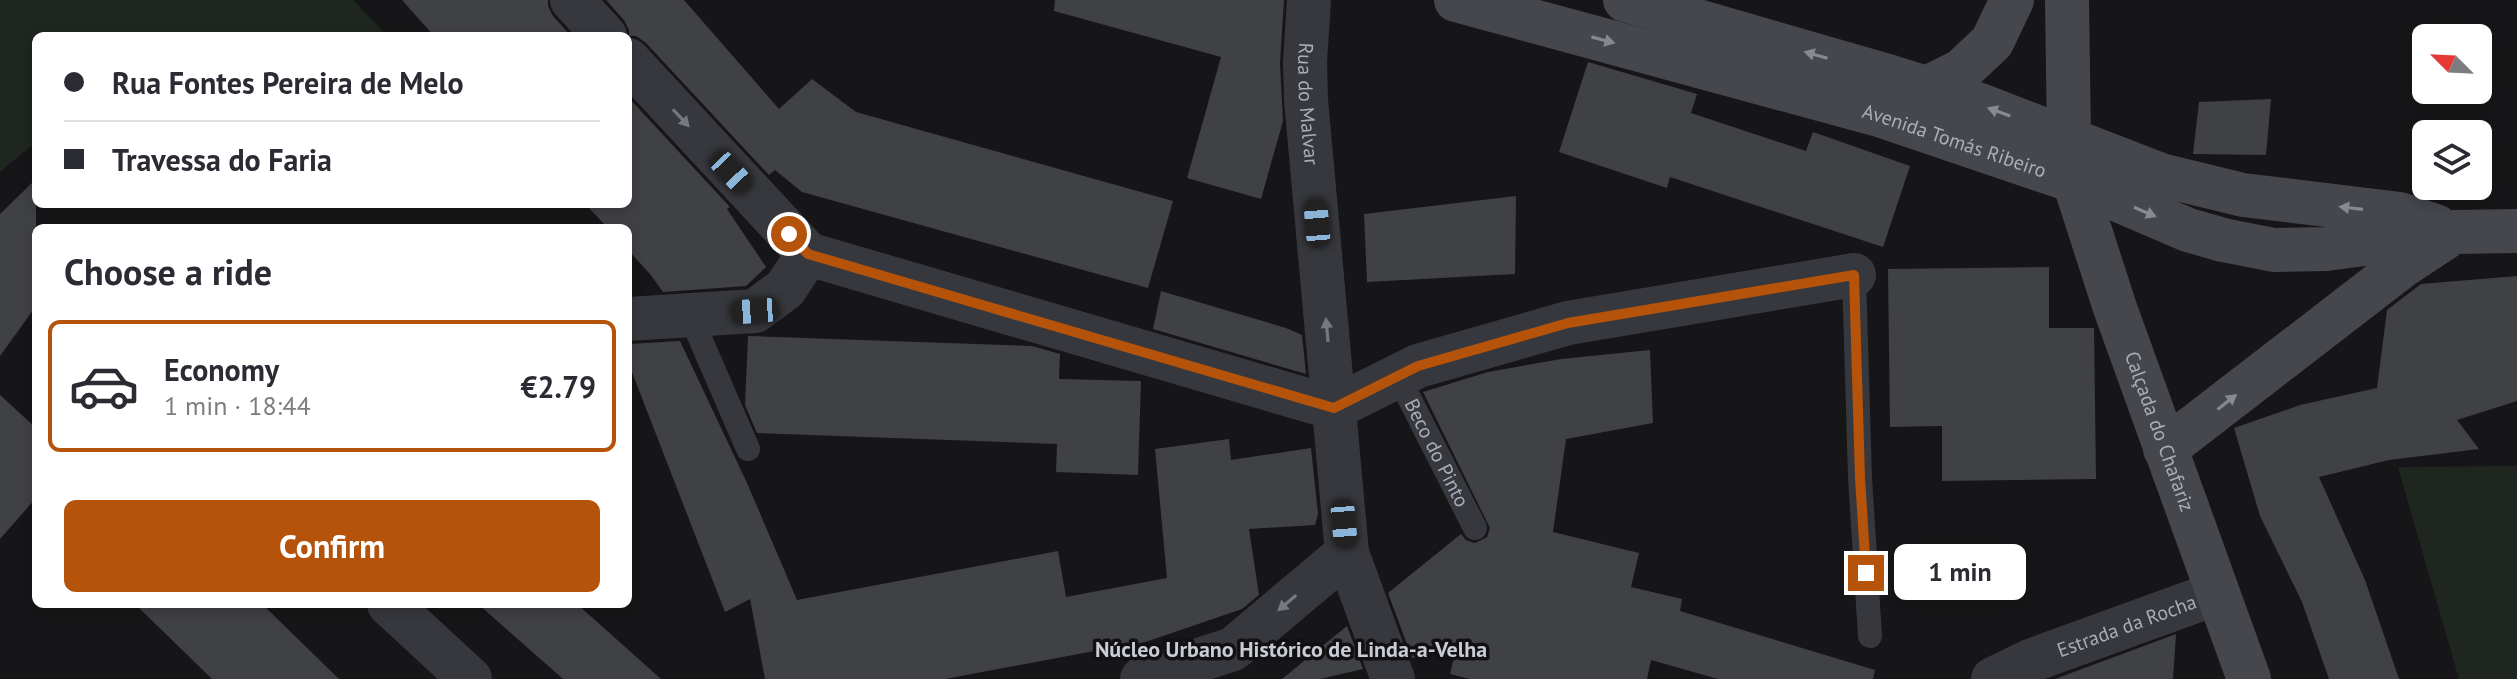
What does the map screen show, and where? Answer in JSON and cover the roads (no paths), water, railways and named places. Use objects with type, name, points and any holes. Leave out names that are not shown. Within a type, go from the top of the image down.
[{"type":"street","points":[[572,0],[601,32]]},
{"type":"street","name":"Rua do Malvar","points":[[1309,0],[1306,100],[1347,553],[1395,679]]},
{"type":"street","name":"Avenida Tomás Ribeiro","points":[[1456,0],[1879,115],[2074,181],[2188,230],[2223,240],[2274,250],[2326,249],[2453,232],[2517,231]]},
{"type":"street","name":"Avenida Tomás Ribeiro","points":[[1625,0],[1927,88],[2069,138],[2161,175],[2243,195],[2400,214],[2453,232]]},
{"type":"street","points":[[1927,88],[1961,71],[1992,42],[2012,0]]},
{"type":"street","name":"Calçada do Chafariz","points":[[2067,0],[2069,138],[2074,181],[2115,308],[2249,679]]},
{"type":"street","points":[[632,64],[808,254],[1334,408],[1418,366],[1568,323],[1854,275]]},
{"type":"street","points":[[2165,449],[2401,267],[2453,232]]},
{"type":"street","points":[[632,319],[755,311],[785,289],[808,254]]},
{"type":"street","points":[[1142,679],[1233,649],[1347,553]]},
{"type":"street","name":"Estrada da Rocha","points":[[1993,679],[2030,661],[2217,593]]},
{"type":"street","points":[[393,608],[470,679]]},
{"type":"lane","points":[[1854,275],[1860,478],[1870,636]]},
{"type":"lane","points":[[690,315],[748,449]]},
{"type":"lane","name":"Beco do Pinto","points":[[1398,376],[1475,528]]},
{"type":"district","name":"Núcleo Urbano Histórico de Linda-a-Velha","points":[[1291,649]]}]
